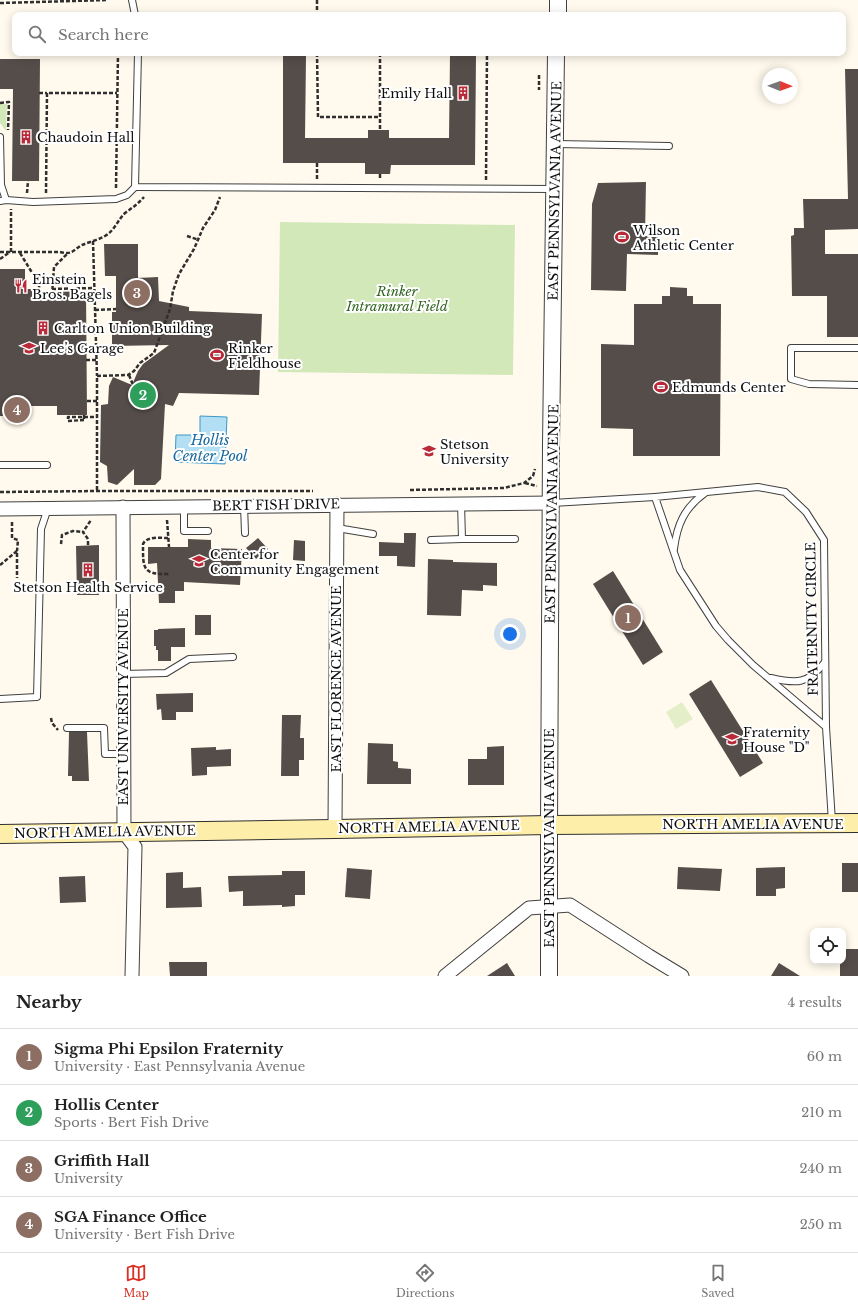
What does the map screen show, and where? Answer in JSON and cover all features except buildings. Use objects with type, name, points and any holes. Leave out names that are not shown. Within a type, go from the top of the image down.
[{"type":"main road","name":"NORTH AMELIA AVENUE","points":[[0,834],[549,825],[858,823]]},
{"type":"street","points":[[558,0],[558,12]]},
{"type":"street","name":"EAST PENNSYLVANIA AVENUE","points":[[549,976],[556,56]]},
{"type":"street","name":"BERT FISH DRIVE","points":[[0,509],[244,505],[552,503]]},
{"type":"street","name":"EAST FLORENCE AVENUE","points":[[335,829],[337,504]]},
{"type":"street","name":"EAST UNIVERSITY AVENUE","points":[[123,507],[124,832]]},
{"type":"street","points":[[124,832],[135,847],[132,976]]},
{"type":"street","points":[[445,976],[529,908],[570,905],[682,976]]},
{"type":"lane","points":[[132,0],[134,12]]},
{"type":"lane","points":[[0,137],[1,185],[6,201],[33,202],[116,199],[127,195],[135,187],[138,56]]},
{"type":"lane","points":[[555,144],[669,146]]},
{"type":"lane","points":[[135,187],[555,189]]},
{"type":"lane","points":[[858,348],[791,348],[791,379],[809,384],[858,385]]},
{"type":"lane","points":[[0,466],[47,465]]},
{"type":"lane","name":"FRATERNITY CIRCLE","points":[[826,727],[768,678],[728,640],[716,626],[680,570],[655,497],[758,487],[785,492],[806,512],[824,540],[826,727],[832,824]]},
{"type":"lane","points":[[674,552],[679,524],[690,506],[696,499],[706,492]]},
{"type":"lane","points":[[552,503],[655,497]]},
{"type":"lane","points":[[461,503],[462,539]]},
{"type":"lane","points":[[244,505],[245,533]]},
{"type":"lane","points":[[184,506],[184,531],[208,531]]},
{"type":"lane","points":[[0,698],[37,697],[41,528],[48,508]]},
{"type":"lane","points":[[337,528],[373,534]]},
{"type":"lane","points":[[431,540],[516,539]]},
{"type":"lane","points":[[123,674],[166,673],[189,659],[233,658]]},
{"type":"lane","points":[[768,678],[794,683],[816,674],[825,662]]},
{"type":"lane","points":[[67,728],[104,728],[105,754],[124,754]]},
{"type":"path","points":[[0,2],[108,0]]},
{"type":"path","points":[[317,0],[317,12]]},
{"type":"path","points":[[118,56],[116,199],[125,213]]},
{"type":"path","points":[[317,56],[318,117],[380,117]]},
{"type":"path","points":[[380,56],[380,130]]},
{"type":"path","points":[[487,56],[486,181],[492,181]]},
{"type":"path","points":[[40,93],[117,93]]},
{"type":"path","points":[[41,197],[45,195],[46,190],[48,93]]},
{"type":"path","points":[[0,103],[9,102],[8,131]]},
{"type":"path","points":[[317,163],[317,180],[325,180]]},
{"type":"path","points":[[11,252],[6,201],[19,196],[27,196],[28,181]]},
{"type":"path","points":[[372,181],[380,181]]},
{"type":"path","points":[[52,295],[54,267],[68,254],[112,231],[125,213],[132,209],[146,194]]},
{"type":"path","points":[[97,376],[129,375],[134,372],[140,363],[154,353],[170,309],[173,291],[179,274],[199,240],[203,228],[215,210],[221,195]]},
{"type":"path","points":[[187,236],[199,240]]},
{"type":"path","points":[[93,242],[97,376],[97,491]]},
{"type":"path","points":[[0,252],[54,252],[68,254]]},
{"type":"path","points":[[0,259],[11,252]]},
{"type":"path","points":[[20,253],[39,284],[40,295]]},
{"type":"path","points":[[52,289],[94,288]]},
{"type":"path","points":[[95,310],[116,309]]},
{"type":"path","points":[[86,360],[96,360]]},
{"type":"path","points":[[129,375],[132,385]]},
{"type":"path","points":[[87,402],[97,401]]},
{"type":"path","points":[[84,416],[84,420],[68,421],[68,417],[97,417]]},
{"type":"path","points":[[405,490],[504,488],[524,483],[533,476],[536,467]]},
{"type":"path","points":[[0,492],[315,491]]},
{"type":"path","points":[[83,532],[89,524],[91,514]]},
{"type":"path","points":[[166,518],[168,522],[169,547]]},
{"type":"path","points":[[12,519],[12,538],[18,540],[17,578]]},
{"type":"path","points":[[62,544],[62,535],[73,531],[83,532],[88,539],[88,546]]},
{"type":"path","points":[[168,538],[147,539],[143,544],[143,566],[154,574],[170,574]]},
{"type":"path","points":[[0,565],[17,551]]},
{"type":"path","points":[[143,554],[148,553]]},
{"type":"green space","points":[[0,104],[7,104],[6,131],[0,123]]},
{"type":"green space","name":"Rinker Intramural Field","points":[[280,222],[515,225],[513,375],[278,372]]},
{"type":"green space","points":[[682,702],[693,719],[676,729],[666,712]]},
{"type":"water","name":"Hollis Center Pool","points":[[200,416],[227,417],[225,464],[175,462],[176,435],[200,435]]},
{"type":"place","name":"Emily Hall","points":[[463,93]]},
{"type":"place","name":"Chaudoin Hall","points":[[26,137]]},
{"type":"place","name":"Wilson Athletic Center","points":[[622,237]]},
{"type":"place","name":"Einstein Bros. Bagels","points":[[21,286]]},
{"type":"place","name":"Griffith Hall","points":[[137,293]]},
{"type":"place","name":"Carlton Union Building","points":[[43,328]]},
{"type":"place","name":"Lee’s Garage","points":[[29,348]]},
{"type":"place","name":"Rinker Fieldhouse","points":[[217,355]]},
{"type":"place","name":"Edmunds Center","points":[[661,387]]},
{"type":"place","name":"Hollis Center","points":[[143,395]]},
{"type":"place","name":"SGA Finance Office","points":[[17,410]]},
{"type":"place","name":"Stetson University","points":[[429,451]]},
{"type":"place","name":"Center for Community Engagement","points":[[199,561]]},
{"type":"place","name":"Stetson Health Service","points":[[88,570]]},
{"type":"place","name":"Sigma Phi Epsilon Fraternity","points":[[628,618]]},
{"type":"place","name":"Fraternity House \"D\"","points":[[732,739]]}]
